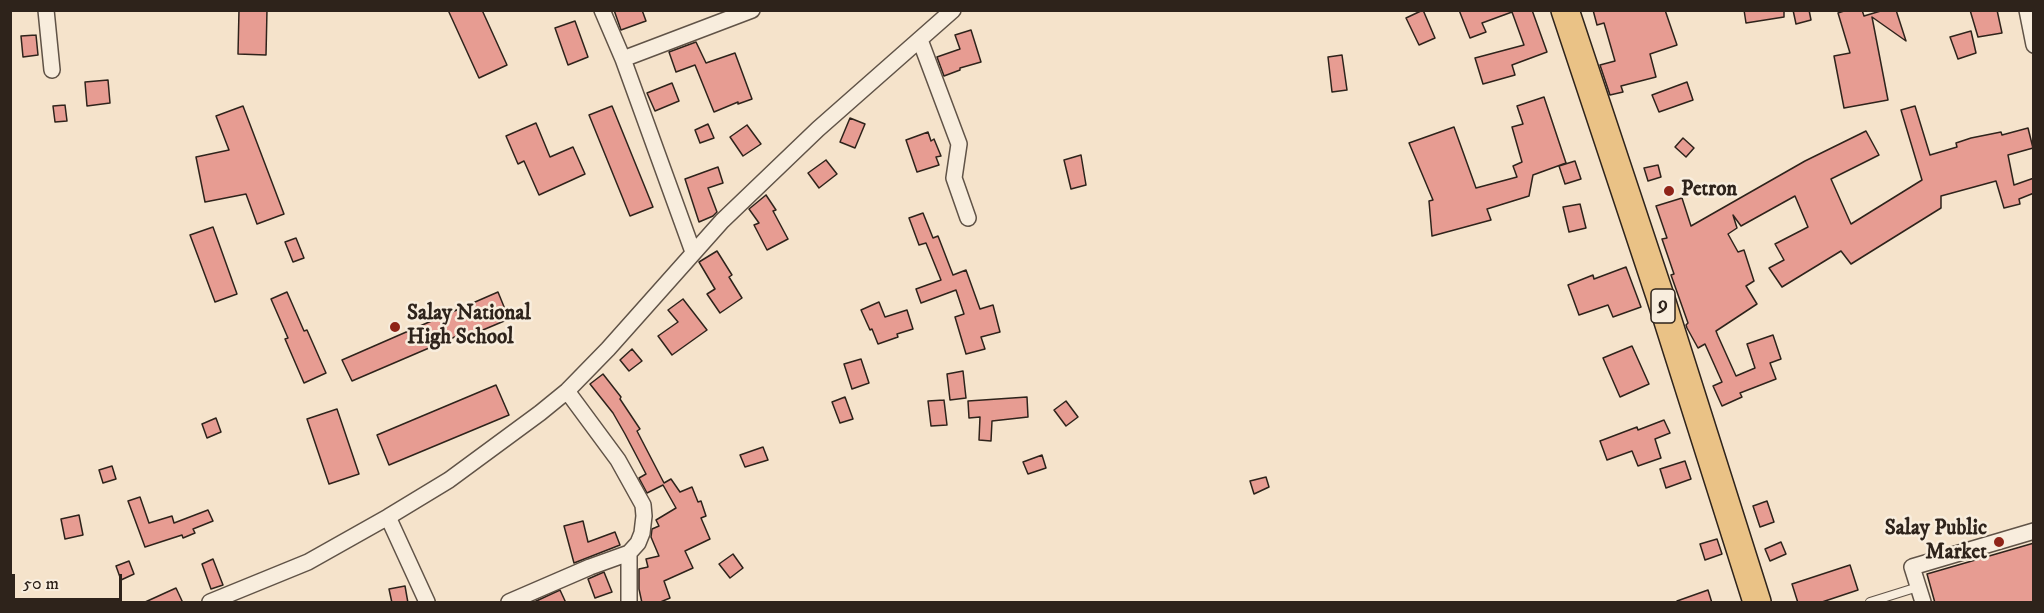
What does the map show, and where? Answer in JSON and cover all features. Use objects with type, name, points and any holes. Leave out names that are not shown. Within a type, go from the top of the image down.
[{"type":"highway","name":"9","points":[[1565,10],[1660,296],[1757,603]]},
{"type":"street","points":[[46,10],[52,70]]},
{"type":"street","points":[[602,10],[623,59],[693,252]]},
{"type":"street","points":[[623,59],[752,10]]},
{"type":"street","points":[[210,603],[308,562],[388,517],[449,480],[567,391],[608,349],[722,221],[818,129],[953,10]]},
{"type":"street","points":[[2027,10],[2034,45]]},
{"type":"street","points":[[921,40],[959,144],[954,178],[968,218]]},
{"type":"street","points":[[508,603],[590,567],[629,553],[638,543],[642,533],[643,505],[618,460],[567,391]]},
{"type":"street","points":[[388,517],[427,603]]},
{"type":"street","points":[[1923,603],[1912,567],[2034,531]]},
{"type":"street","points":[[628,603],[629,553]]},
{"type":"lane","points":[[1870,603],[1918,587]]},
{"type":"building","points":[[239,10],[267,10],[266,55],[238,54]]},
{"type":"building","points":[[448,10],[482,10],[507,65],[479,78]]},
{"type":"building","points":[[614,10],[642,10],[646,21],[621,30]]},
{"type":"building","points":[[1423,10],[1435,38],[1419,45],[1406,18]]},
{"type":"building","points":[[1459,10],[1532,10],[1547,52],[1512,65],[1515,75],[1483,84],[1475,58],[1524,45],[1512,12],[1482,23],[1486,32],[1470,38]]},
{"type":"building","points":[[1593,10],[1665,10],[1677,45],[1650,54],[1656,77],[1621,86],[1623,92],[1610,95],[1600,65],[1615,61],[1604,23],[1597,25]]},
{"type":"building","points":[[1744,10],[1784,10],[1784,17],[1746,23]]},
{"type":"building","points":[[1793,10],[1809,10],[1811,20],[1796,24]]},
{"type":"building","points":[[1847,10],[1862,10],[1864,16],[1884,10],[1896,10],[1906,41],[1872,17],[1888,100],[1844,108],[1834,56],[1850,53],[1838,13]]},
{"type":"building","points":[[1970,10],[1997,10],[2002,33],[1978,37]]},
{"type":"building","points":[[575,21],[588,57],[568,65],[555,28]]},
{"type":"building","points":[[971,30],[981,62],[960,68],[944,76],[937,57],[960,49],[955,35]]},
{"type":"building","points":[[1971,31],[1976,53],[1958,59],[1950,37]]},
{"type":"building","points":[[36,35],[38,55],[23,57],[21,36]]},
{"type":"building","points":[[696,42],[706,63],[735,53],[752,99],[714,112],[695,65],[676,72],[669,52]]},
{"type":"building","points":[[1342,55],[1347,90],[1332,92],[1328,57]]},
{"type":"building","points":[[108,80],[110,103],[87,106],[85,82]]},
{"type":"building","points":[[1687,82],[1693,100],[1659,112],[1652,95]]},
{"type":"building","points":[[672,83],[679,101],[655,111],[647,93]]},
{"type":"building","points":[[1544,97],[1566,163],[1533,175],[1529,196],[1487,209],[1491,220],[1432,236],[1429,201],[1433,200],[1409,143],[1454,127],[1476,188],[1517,177],[1513,166],[1522,162],[1512,127],[1523,124],[1517,106]]},
{"type":"building","points":[[65,105],[67,121],[55,122],[53,106]]},
{"type":"building","points":[[243,106],[284,214],[257,224],[246,194],[205,202],[196,157],[229,150],[216,116]]},
{"type":"building","points":[[612,106],[653,207],[630,216],[589,115]]},
{"type":"building","points":[[1915,106],[1930,155],[1957,147],[1956,143],[1971,138],[2001,132],[2002,135],[2028,128],[2033,148],[2008,155],[2014,185],[2034,178],[2034,193],[2019,199],[2020,204],[2004,208],[1996,181],[1941,196],[1941,208],[1851,264],[1841,251],[1782,287],[1769,268],[1784,260],[1775,244],[1808,227],[1795,196],[1741,226],[1733,215],[1737,228],[1728,234],[1738,252],[1744,250],[1754,281],[1746,286],[1757,304],[1716,331],[1736,376],[1755,368],[1747,344],[1773,335],[1781,359],[1770,363],[1776,379],[1740,393],[1742,397],[1722,406],[1713,386],[1722,382],[1705,344],[1698,348],[1686,325],[1688,323],[1671,275],[1674,274],[1662,239],[1667,238],[1656,206],[1682,198],[1691,226],[1805,161],[1866,131],[1879,155],[1831,179],[1851,224],[1922,180],[1901,110]]},
{"type":"building","points":[[850,118],[865,124],[855,148],[840,142]]},
{"type":"building","points":[[536,123],[550,157],[573,147],[585,174],[539,195],[524,161],[518,164],[506,136]]},
{"type":"building","points":[[708,124],[714,138],[700,143],[695,130]]},
{"type":"building","points":[[747,125],[761,144],[743,156],[730,137]]},
{"type":"building","points":[[928,132],[931,141],[934,139],[941,156],[936,157],[939,165],[917,172],[906,140]]},
{"type":"building","points":[[1683,138],[1694,148],[1686,157],[1675,147]]},
{"type":"building","points":[[1081,155],[1086,185],[1071,189],[1064,160]]},
{"type":"building","points":[[826,160],[837,174],[819,188],[808,173]]},
{"type":"building","points":[[1575,161],[1581,179],[1565,184],[1559,166]]},
{"type":"building","points":[[1658,165],[1661,177],[1648,181],[1644,168]]},
{"type":"building","points":[[718,167],[723,183],[708,188],[717,212],[699,222],[685,179]]},
{"type":"building","points":[[766,195],[776,210],[773,211],[788,239],[767,250],[754,225],[759,223],[749,209]]},
{"type":"building","points":[[1580,204],[1586,228],[1569,232],[1563,207]]},
{"type":"building","points":[[923,213],[933,238],[938,236],[953,275],[966,270],[980,309],[993,305],[1000,332],[981,337],[985,349],[966,354],[955,317],[964,314],[956,290],[921,303],[916,289],[941,280],[926,243],[919,245],[909,218]]},
{"type":"building","points":[[213,227],[237,294],[215,302],[190,235]]},
{"type":"building","points":[[296,238],[304,258],[293,262],[285,242]]},
{"type":"building","points":[[717,251],[732,275],[729,277],[742,298],[720,313],[707,294],[715,289],[699,262]]},
{"type":"building","points":[[1626,267],[1641,307],[1613,317],[1608,305],[1579,315],[1568,285],[1593,275],[1594,279]]},
{"type":"building","points":[[287,292],[326,373],[304,383],[271,299]]},
{"type":"building","points":[[498,292],[509,319],[459,340],[457,336],[352,381],[342,360]]},
{"type":"building","points":[[683,299],[707,330],[672,355],[658,336],[678,322],[668,310]]},
{"type":"building","points":[[879,302],[885,317],[907,310],[913,329],[878,344],[861,310]]},
{"type":"building","points":[[1632,346],[1649,384],[1620,397],[1603,358]]},
{"type":"building","points":[[632,349],[642,361],[629,371],[620,360]]},
{"type":"building","points":[[861,359],[869,383],[852,389],[844,364]]},
{"type":"building","points":[[963,371],[966,398],[950,400],[947,374]]},
{"type":"building","points":[[603,374],[621,397],[620,399],[640,429],[637,431],[664,483],[671,479],[680,492],[692,487],[698,502],[701,501],[706,516],[701,518],[710,539],[685,551],[693,568],[664,581],[670,598],[658,603],[642,603],[639,569],[648,567],[646,559],[659,556],[651,537],[652,529],[659,526],[656,520],[676,508],[663,485],[647,493],[639,478],[646,474],[613,413],[590,384]]},
{"type":"building","points":[[496,385],[509,415],[389,465],[377,435]]},
{"type":"building","points":[[845,397],[853,419],[840,423],[832,402]]},
{"type":"building","points":[[1027,397],[1028,417],[992,421],[991,441],[979,440],[980,417],[969,418],[968,401]]},
{"type":"building","points":[[944,400],[947,425],[931,426],[928,401]]},
{"type":"building","points":[[1066,401],[1078,417],[1066,426],[1054,410]]},
{"type":"building","points":[[337,409],[359,474],[329,484],[307,419]]},
{"type":"building","points":[[216,418],[221,432],[207,438],[202,424]]},
{"type":"building","points":[[1664,420],[1670,433],[1655,439],[1661,458],[1638,466],[1632,451],[1607,460],[1600,441]]},
{"type":"building","points":[[763,447],[768,460],[745,467],[740,455]]},
{"type":"building","points":[[1042,455],[1046,468],[1028,474],[1023,462]]},
{"type":"building","points":[[1685,461],[1691,479],[1666,488],[1660,469]]},
{"type":"building","points":[[112,466],[116,479],[103,483],[99,470]]},
{"type":"building","points":[[1266,477],[1269,487],[1254,494],[1250,481]]},
{"type":"building","points":[[140,497],[149,523],[172,516],[174,523],[208,510],[213,521],[193,529],[195,533],[183,538],[182,535],[145,547],[128,501]]},
{"type":"building","points":[[1767,501],[1774,522],[1760,527],[1753,506]]},
{"type":"building","points":[[79,515],[83,535],[65,539],[61,519]]},
{"type":"building","points":[[583,521],[588,542],[615,532],[620,545],[574,563],[564,526]]},
{"type":"building","points":[[1717,539],[1722,554],[1705,560],[1700,544]]},
{"type":"building","points":[[1781,542],[1786,554],[1770,561],[1765,549]]},
{"type":"building","points":[[2034,543],[2034,603],[1935,603],[1927,574]]},
{"type":"building","points":[[733,554],[743,568],[730,578],[719,564]]},
{"type":"building","points":[[213,559],[223,585],[211,589],[202,564]]},
{"type":"building","points":[[129,561],[134,574],[121,580],[116,566]]},
{"type":"building","points":[[1850,565],[1858,590],[1819,603],[1798,603],[1792,584]]},
{"type":"building","points":[[604,572],[612,592],[595,598],[588,579]]},
{"type":"building","points":[[405,586],[408,603],[392,603],[389,589]]},
{"type":"building","points":[[176,588],[183,603],[143,603]]},
{"type":"building","points":[[560,590],[566,603],[532,603]]},
{"type":"building","points":[[1708,590],[1712,603],[1678,603],[1677,601]]},
{"type":"place","name":"Petron","points":[[1669,191]]},
{"type":"place","name":"Salay National High School","points":[[395,327]]},
{"type":"place","name":"Salay Public Market","points":[[1999,542]]}]
